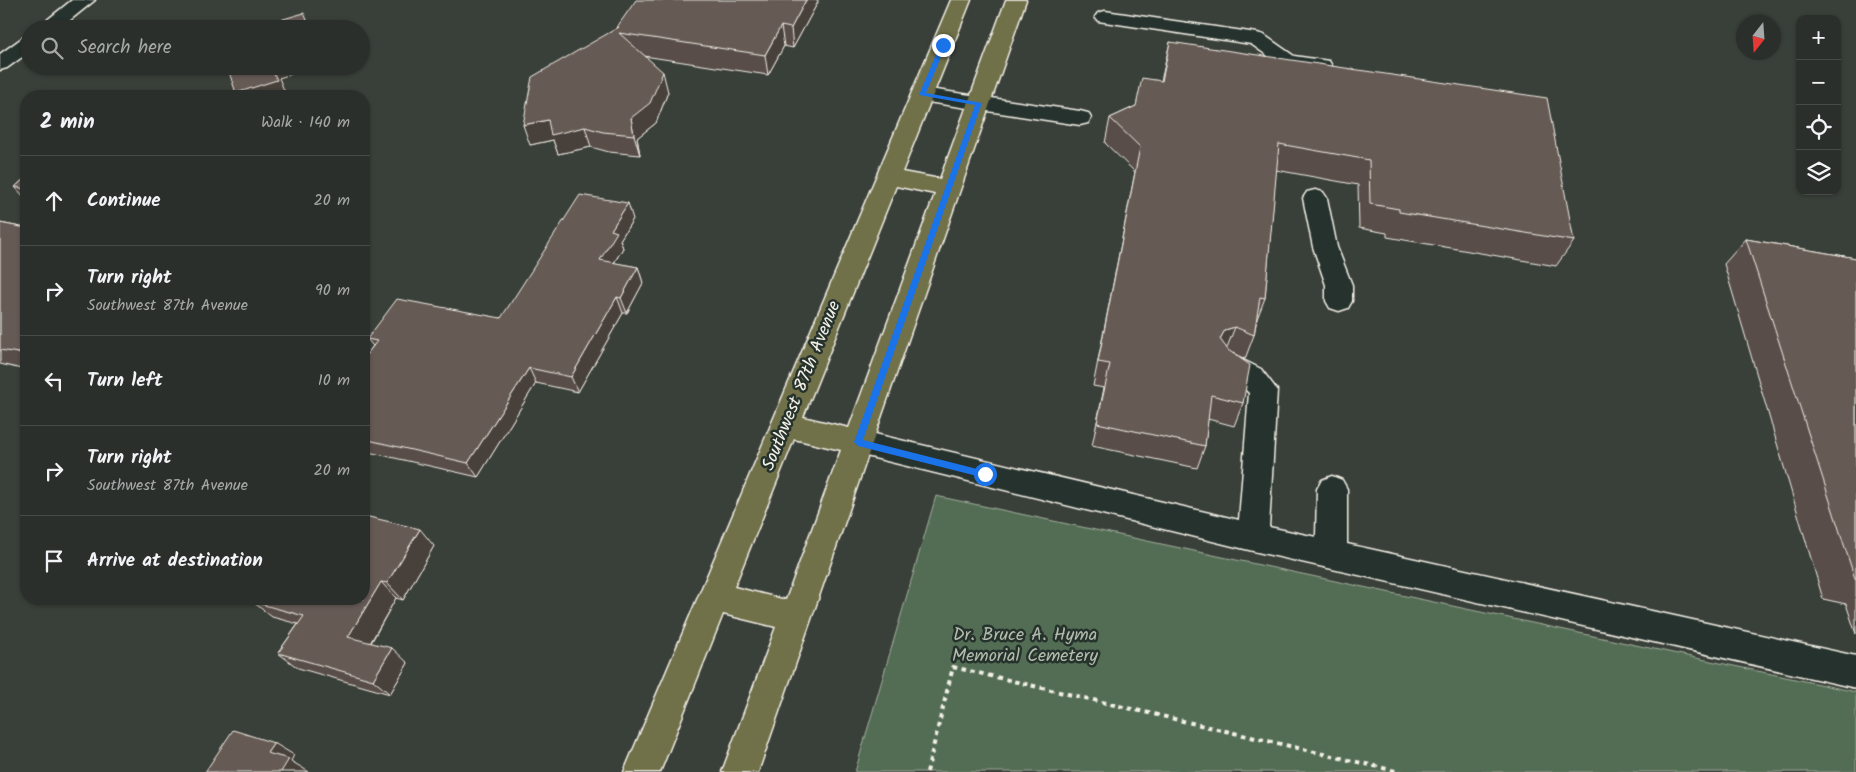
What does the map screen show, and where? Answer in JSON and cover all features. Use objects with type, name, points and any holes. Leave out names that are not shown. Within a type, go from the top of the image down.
[{"type":"main road","name":"Southwest 87th Avenue","points":[[642,772],[961,0]]},
{"type":"main road","points":[[740,772],[1016,0]]},
{"type":"main road","points":[[888,177],[948,189]]},
{"type":"main road","points":[[786,425],[858,442]]},
{"type":"main road","points":[[715,596],[795,617]]},
{"type":"street","points":[[58,20],[85,0]]},
{"type":"street","points":[[1105,17],[1257,39],[1288,61],[1345,70]]},
{"type":"street","points":[[0,64],[20,49]]},
{"type":"street","points":[[922,95],[1080,118]]},
{"type":"street","points":[[1315,198],[1325,248],[1339,285],[1338,301]]},
{"type":"street","points":[[1227,363],[1251,378],[1263,390],[1253,537]]},
{"type":"street","points":[[858,442],[1253,537],[1856,672]]},
{"type":"street","points":[[1331,554],[1332,489]]},
{"type":"path","points":[[927,772],[953,667],[1400,772]]},
{"type":"green space","name":"Dr. Bruce A. Hyma Memorial Cemetery","points":[[936,496],[1856,692],[1856,772],[855,772]]},
{"type":"building","points":[[636,0],[806,0],[791,28],[781,26],[765,55],[619,33],[663,72],[650,103],[631,118],[634,135],[603,132],[585,127],[551,135],[548,120],[523,125],[532,77],[619,27],[617,27]]},
{"type":"building","points":[[304,13],[307,20],[280,20]]},
{"type":"building","points":[[1170,42],[1547,98],[1574,241],[1399,212],[1399,209],[1370,204],[1369,160],[1279,144],[1265,298],[1260,297],[1254,335],[1235,327],[1225,330],[1220,339],[1228,350],[1250,365],[1243,403],[1211,395],[1205,446],[1097,423],[1110,364],[1098,362],[1140,147],[1110,118],[1136,106],[1142,78],[1162,81]]},
{"type":"building","points":[[230,75],[275,75],[277,80],[245,90],[235,90]]},
{"type":"building","points":[[580,195],[628,203],[611,230],[617,232],[600,260],[638,267],[621,298],[617,297],[571,377],[529,368],[468,463],[370,440],[370,350],[377,341],[370,340],[370,335],[397,299],[501,318]]},
{"type":"building","points":[[0,223],[20,227],[20,351],[18,353],[0,350]]},
{"type":"building","points":[[1746,239],[1856,258],[1856,580],[1855,579]]},
{"type":"building","points":[[370,517],[420,529],[387,583],[381,582],[370,600]]},
{"type":"building","points":[[264,605],[367,605],[348,637],[392,648],[373,680],[278,653],[304,616]]},
{"type":"building","points":[[233,730],[274,743],[267,753],[289,759],[281,772],[205,772]]},
{"type":"route","points":[[943,45],[922,95],[979,103],[858,442],[985,474]]}]
